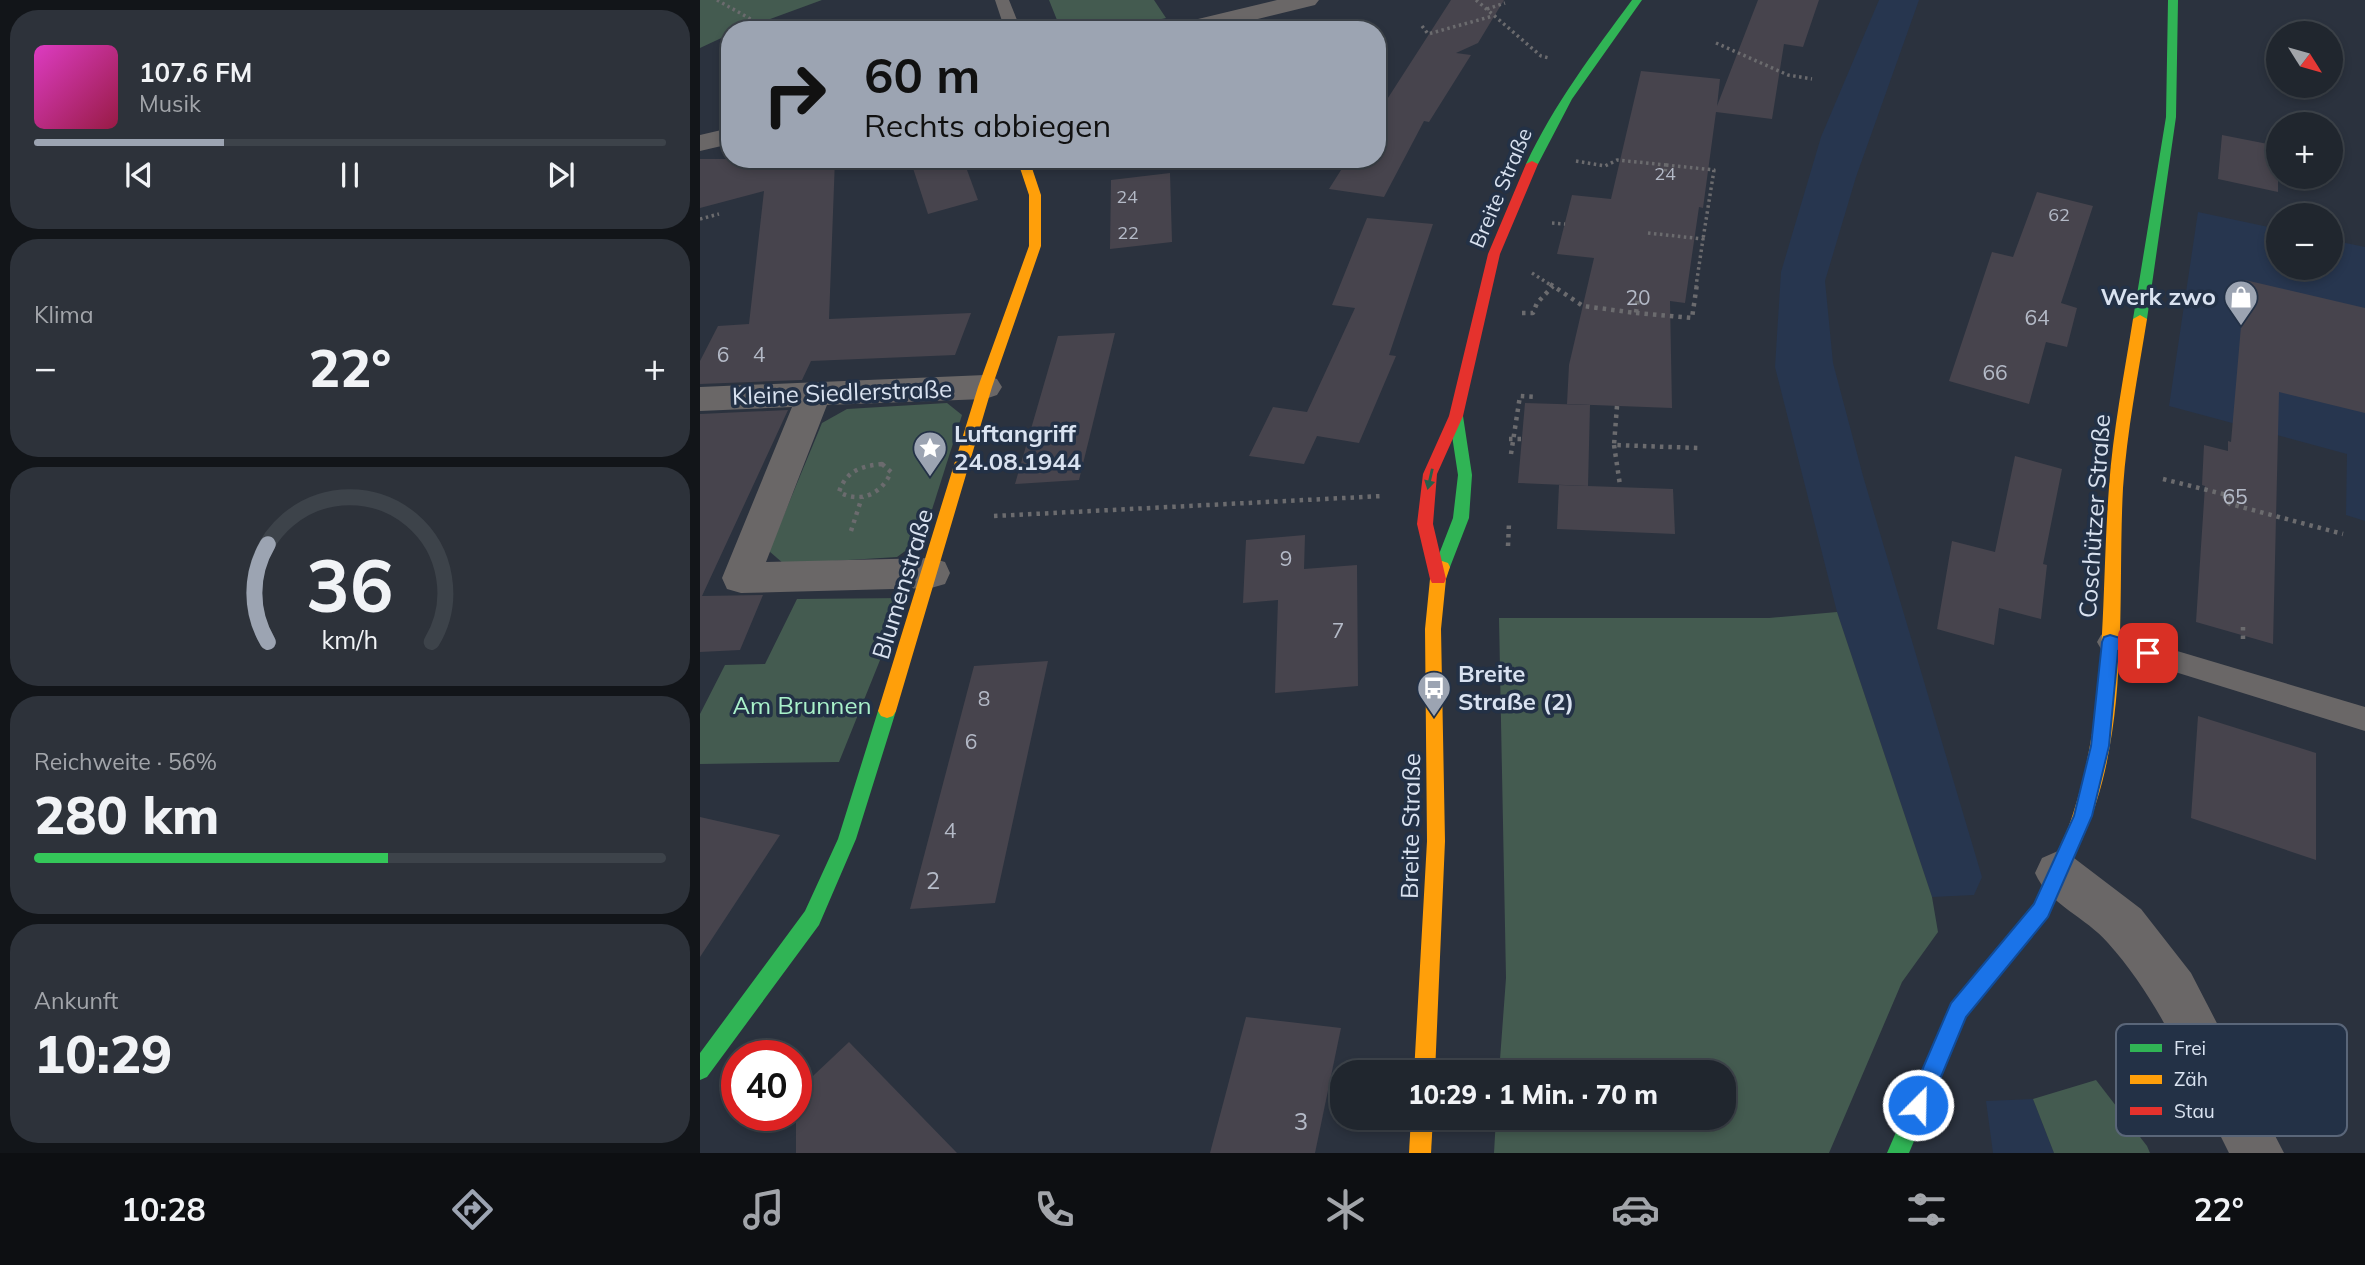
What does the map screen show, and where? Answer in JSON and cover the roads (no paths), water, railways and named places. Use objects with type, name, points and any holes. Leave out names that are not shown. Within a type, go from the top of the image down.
[{"type":"street","points":[[1220,21],[1307,0]]},
{"type":"street","name":"Breite Straße","points":[[1438,579],[1425,524],[1427,491],[1430,474],[1456,416],[1494,254],[1543,138],[1584,72],[1637,0]]},
{"type":"street","name":"Coschützer Straße","points":[[1898,1153],[1959,1010],[2041,910],[2083,816],[2100,746],[2110,642],[2116,486],[2130,366],[2171,117],[2169,92],[2175,41],[2173,0]]},
{"type":"street","points":[[700,144],[721,138]]},
{"type":"street","name":"Blumenstraße","points":[[700,1070],[813,918],[847,839],[931,573],[985,387],[1035,246],[1035,195],[1026,168]]},
{"type":"street","name":"Kleine Siedlerstraße","points":[[700,399],[985,387]]},
{"type":"street","points":[[814,395],[741,578],[931,573]]},
{"type":"street","name":"Breite Straße","points":[[1425,1060],[1436,841],[1433,629],[1438,579],[1461,518],[1465,475],[1456,416]]},
{"type":"street","points":[[2058,873],[2124,925],[2174,990],[2191,1024]]},
{"type":"street","points":[[1420,1153],[1421,1130]]},
{"type":"street","points":[[2248,1136],[2257,1153]]},
{"type":"lane","points":[[1002,0],[1010,21]]},
{"type":"lane","points":[[2110,642],[2365,719]]},
{"type":"place","name":"Werk zwo","points":[[2241,327]]},
{"type":"place","name":"Luftangriff 24.08.1944","points":[[930,478]]},
{"type":"place","name":"Breite Straße (2)","points":[[1434,718]]},
{"type":"park label","name":"Am Brunnen","points":[[802,706]]}]
